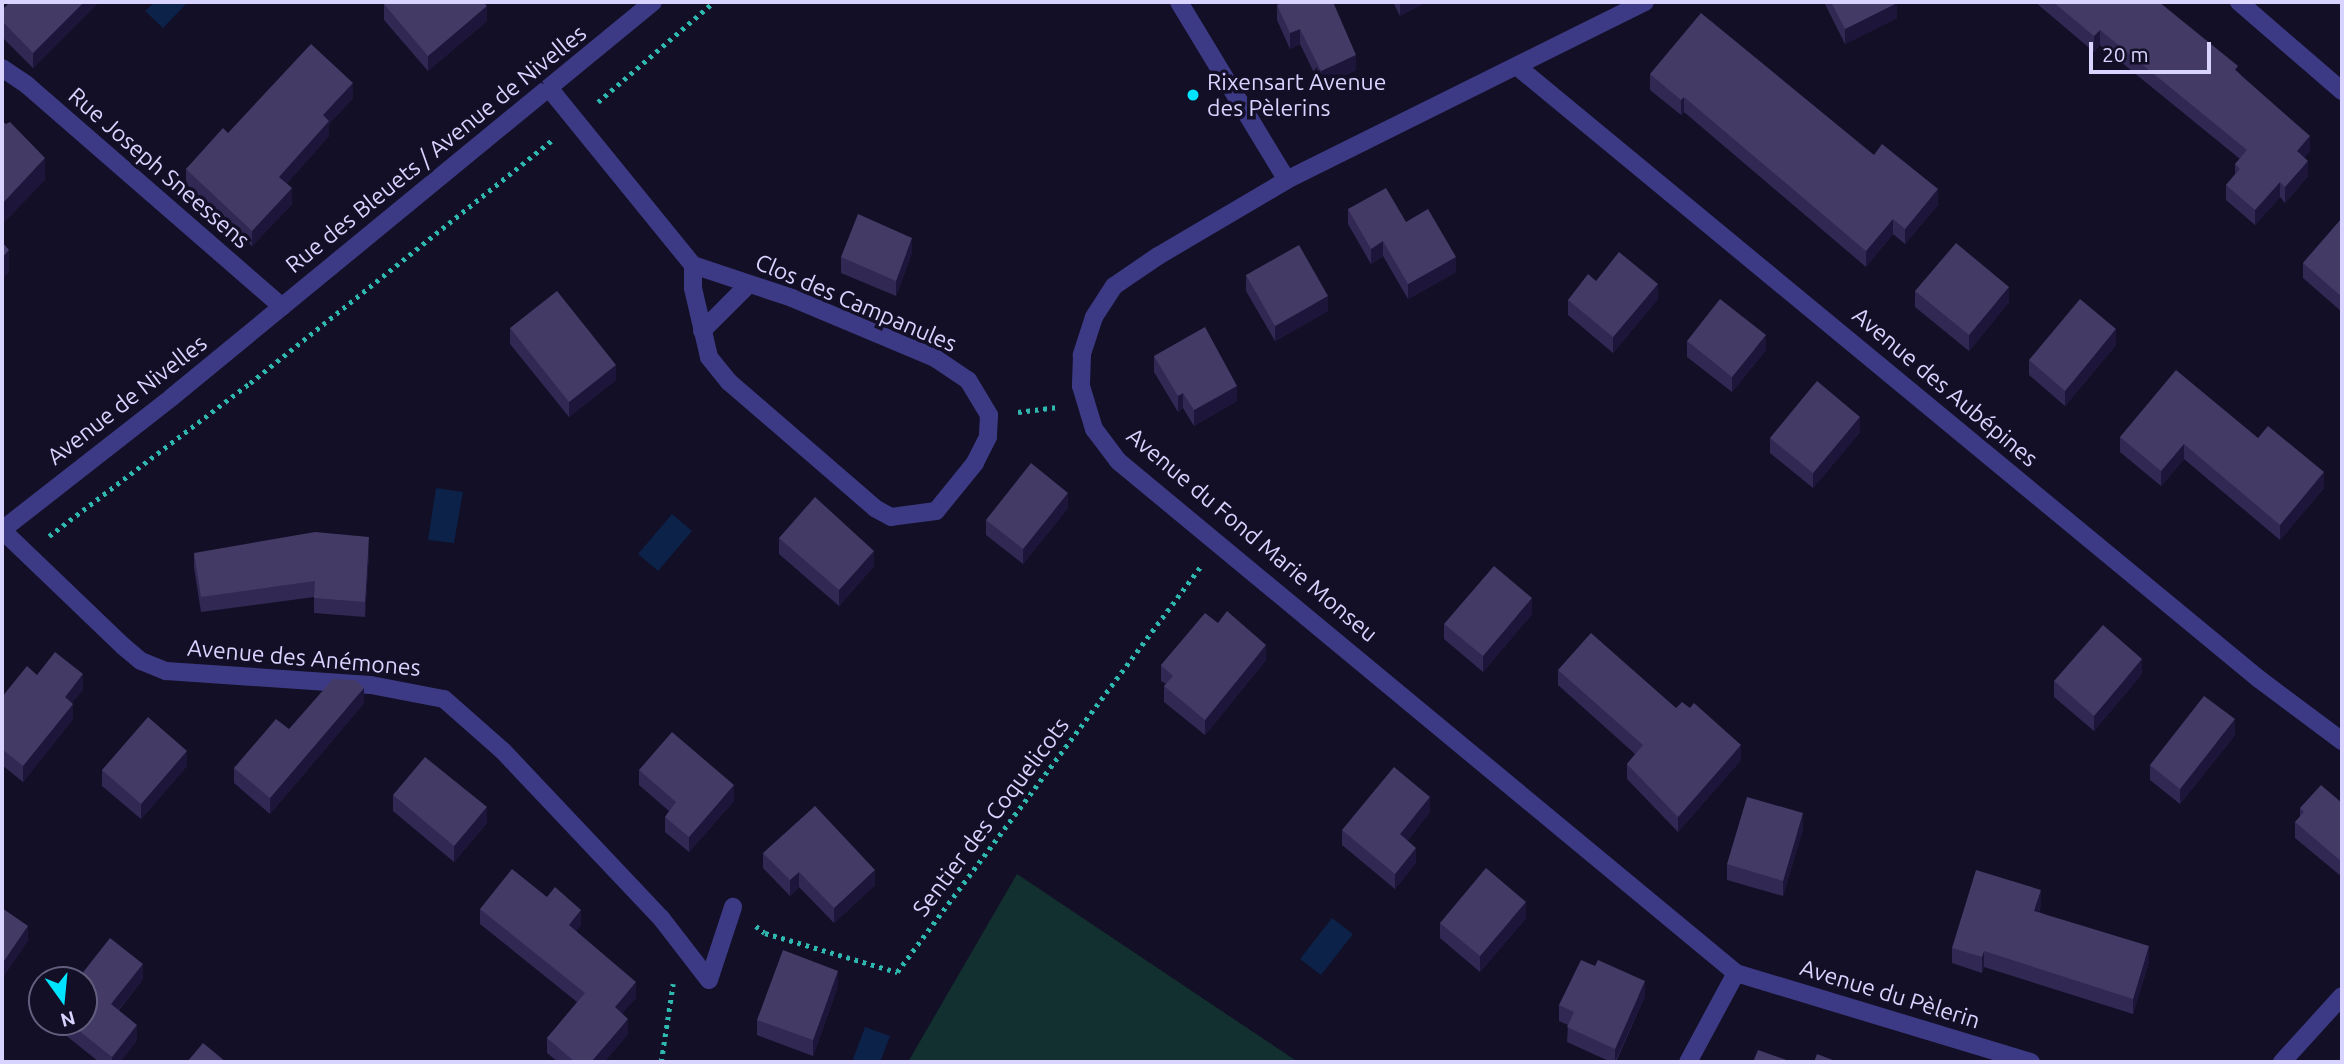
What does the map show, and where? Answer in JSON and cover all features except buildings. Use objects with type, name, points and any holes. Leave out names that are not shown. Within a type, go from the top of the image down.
[{"type":"street","name":"Rue des Bleuets / Avenue de Nivelles","points":[[282,307],[653,2]]},
{"type":"street","points":[[1180,2],[1287,180],[1519,68],[1645,2]]},
{"type":"street","points":[[2239,2],[2342,91]]},
{"type":"street","name":"Rue Joseph Sneessens","points":[[2,68],[282,307]]},
{"type":"street","name":"Avenue des Aubépines","points":[[1519,68],[2249,670],[2342,741]]},
{"type":"street","points":[[550,88],[693,265],[702,331],[709,357],[729,382],[891,517],[936,511],[975,463],[988,437],[989,415]]},
{"type":"street","name":"Avenue du Fond Marie Monseu","points":[[1287,180],[1114,286],[1094,317],[1082,355],[1082,386],[1094,429],[1118,461],[1220,541],[1736,973]]},
{"type":"street","name":"Clos des Campanules","points":[[693,265],[750,284],[935,358],[968,380],[989,415]]},
{"type":"street","points":[[702,331],[750,284]]},
{"type":"street","name":"Avenue de Nivelles","points":[[2,530],[282,307]]},
{"type":"street","name":"Avenue des Anémones","points":[[2,530],[123,646],[166,671],[371,685],[444,699],[503,751],[677,939],[709,980],[733,907]]},
{"type":"street","points":[[1688,1062],[1736,973]]},
{"type":"street","name":"Avenue du Pèlerin","points":[[1736,973],[2031,1062]]},
{"type":"street","points":[[2282,1062],[2342,996]]},
{"type":"path","points":[[26,553],[250,383],[577,120],[714,2]]},
{"type":"path","points":[[989,415],[1087,404]]},
{"type":"path","name":"Sentier des Coquelicots","points":[[733,907],[765,933],[897,972],[1220,541]]},
{"type":"path","points":[[661,1062],[677,939]]},
{"type":"green space","points":[[1017,874],[1298,1062],[908,1062]]},
{"type":"water","points":[[155,2],[188,2],[163,28],[145,11]]},
{"type":"water","points":[[436,488],[463,492],[454,543],[428,540]]},
{"type":"water","points":[[672,514],[692,531],[658,571],[638,554]]},
{"type":"water","points":[[1332,918],[1353,934],[1321,975],[1300,959]]},
{"type":"water","points":[[865,1027],[890,1036],[880,1062],[852,1062]]},
{"type":"place","name":"Rixensart Avenue des Pèlerins","points":[[1193,95]]}]
